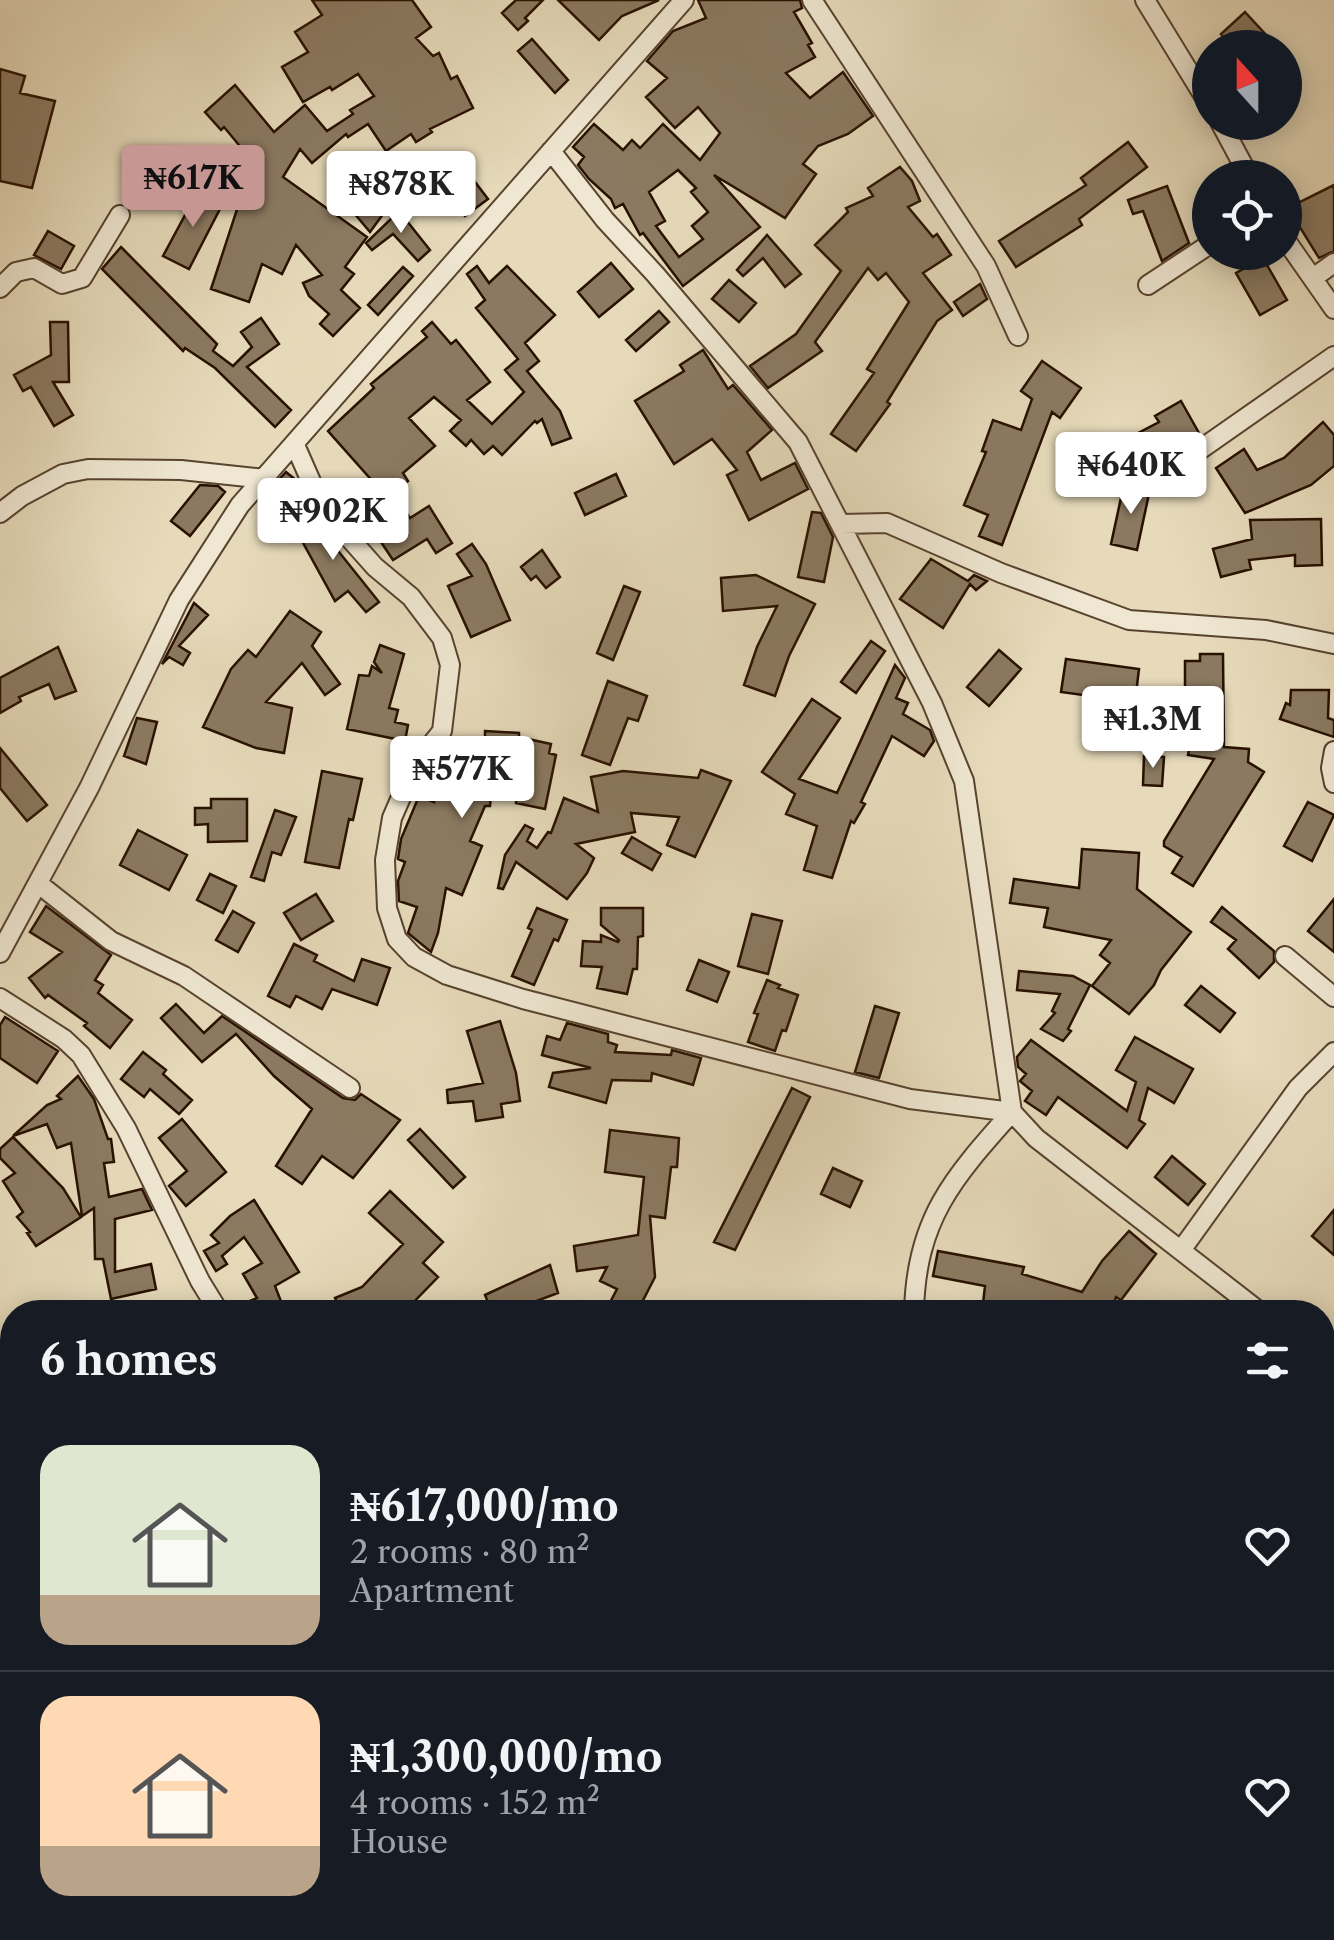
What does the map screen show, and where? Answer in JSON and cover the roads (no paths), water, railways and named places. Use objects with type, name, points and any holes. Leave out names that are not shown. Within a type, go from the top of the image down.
[{"type":"street","points":[[0,953],[40,885],[179,600],[240,505],[684,0]]},
{"type":"street","points":[[812,0],[986,266],[1018,336]]},
{"type":"street","points":[[1146,0],[1192,76]]},
{"type":"street","points":[[551,151],[605,220],[798,442],[932,703],[964,781],[1012,1112],[1036,1138],[1182,1249],[1234,1300]]},
{"type":"street","points":[[0,288],[16,272],[34,268],[62,284],[82,278],[120,215]]},
{"type":"street","points":[[1148,284],[1192,256]]},
{"type":"street","points":[[1312,278],[1334,263]]},
{"type":"street","points":[[1302,264],[1334,309]]},
{"type":"street","points":[[1160,477],[1334,356]]},
{"type":"street","points":[[295,445],[314,486],[343,530],[375,567],[411,597],[442,638],[450,664],[442,731],[415,765],[392,818],[385,860],[387,908],[396,939],[414,957],[447,975],[523,999],[910,1099],[1012,1112]]},
{"type":"street","points":[[0,513],[62,474],[88,469],[181,470],[265,479]]},
{"type":"street","points":[[841,524],[888,523],[1001,574],[1129,620],[1266,630],[1334,644]]},
{"type":"street","points":[[1334,751],[1334,783]]},
{"type":"street","points":[[40,885],[110,941],[184,976],[350,1088]]},
{"type":"street","points":[[1285,956],[1334,997]]},
{"type":"street","points":[[0,998],[64,1038],[81,1055],[126,1128],[211,1300]]},
{"type":"street","points":[[1182,1249],[1298,1088],[1334,1052]]},
{"type":"street","points":[[915,1300],[920,1250],[928,1226],[945,1193],[1012,1112]]}]
